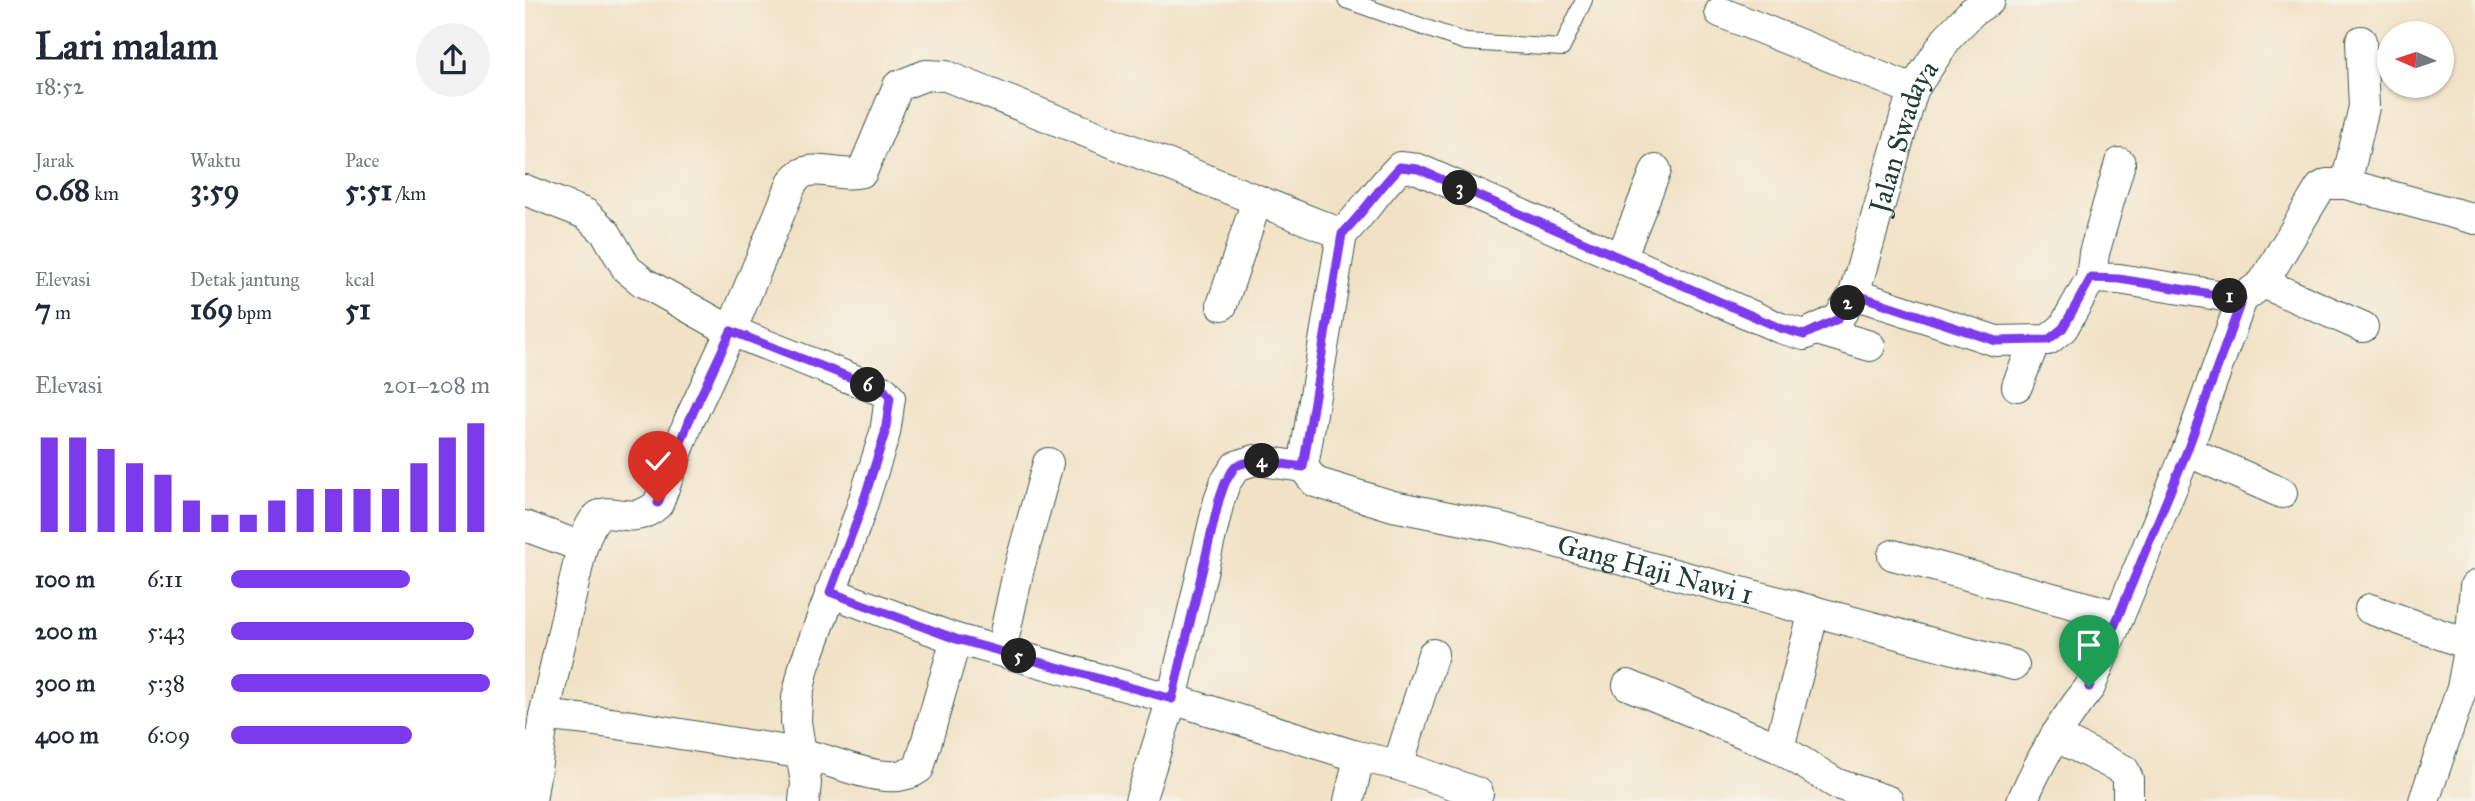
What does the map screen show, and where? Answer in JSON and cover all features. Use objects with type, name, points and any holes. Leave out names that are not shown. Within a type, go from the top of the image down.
[{"type":"street","name":"Jalan Swadaya","points":[[1854,294],[1913,90],[1948,37],[1972,12],[1990,0]]},
{"type":"street","points":[[1720,12],[1913,90]]},
{"type":"street","points":[[2346,184],[2364,107],[2361,41]]},
{"type":"street","points":[[531,801],[544,716],[582,547],[596,518],[605,513],[631,517],[642,515],[658,503],[689,421],[731,331],[793,181],[801,172],[811,170],[850,175],[862,172],[898,86],[926,75],[946,76],[1342,234]]},
{"type":"street","points":[[1140,801],[1172,699],[1225,483],[1235,466],[1255,460],[1303,467],[1342,234],[1400,167],[1418,169],[1780,328],[1804,335],[1838,319],[1854,294],[1996,341],[2035,341],[2048,340],[2063,328],[2091,278],[2094,253],[2120,163]]},
{"type":"street","points":[[1621,258],[1656,170]]},
{"type":"street","points":[[2022,801],[2037,766],[2068,714],[2089,687],[2253,291],[2320,188],[2327,184],[2346,184],[2475,219]]},
{"type":"street","points":[[525,190],[586,214],[606,233],[627,269],[643,282],[731,331],[885,391],[890,398],[885,433],[859,515],[804,667],[797,698],[796,722],[806,783],[804,801]]},
{"type":"street","points":[[1222,305],[1257,200]]},
{"type":"street","points":[[2091,278],[2253,291],[2363,327]]},
{"type":"street","points":[[1817,330],[1870,346]]},
{"type":"street","points":[[2017,386],[2035,341]]},
{"type":"street","points":[[2187,451],[2282,493]]},
{"type":"street","points":[[1001,651],[1019,568],[1048,463]]},
{"type":"street","name":"Gang Haji Nawi 1","points":[[1303,467],[1315,482],[1394,506],[1499,527],[2014,665]]},
{"type":"street","points":[[525,526],[582,547]]},
{"type":"street","points":[[1893,555],[2119,616]]},
{"type":"street","points":[[2432,799],[2462,688],[2470,645],[2475,586]]},
{"type":"street","points":[[830,592],[956,639],[1172,699],[1353,755],[1398,765],[1478,793]]},
{"type":"street","points":[[2369,609],[2470,645]]},
{"type":"street","points":[[1779,748],[1814,611]]},
{"type":"street","points":[[544,716],[670,731],[802,753],[892,777],[903,777],[919,768],[956,639]]},
{"type":"street","points":[[1398,765],[1433,654]]},
{"type":"street","points":[[1627,685],[1779,748],[1837,784],[1888,801]]},
{"type":"street","points":[[2055,736],[2124,770],[2128,779],[2128,801]]},
{"type":"street","points":[[1349,801],[1357,766],[1353,755]]},
{"type":"lane","points":[[1346,0],[1466,41],[1562,48],[1584,0]]},
{"type":"route","points":[[658,503],[689,421],[731,331],[885,391],[890,398],[885,433],[859,515],[830,592],[956,639],[1172,699],[1225,483],[1235,466],[1255,460],[1303,467],[1342,234],[1400,167],[1418,169],[1780,328],[1804,335],[1838,319],[1854,294],[1996,341],[2048,340],[2063,328],[2091,278],[2119,279],[2242,299],[2187,451],[2089,687]]}]
